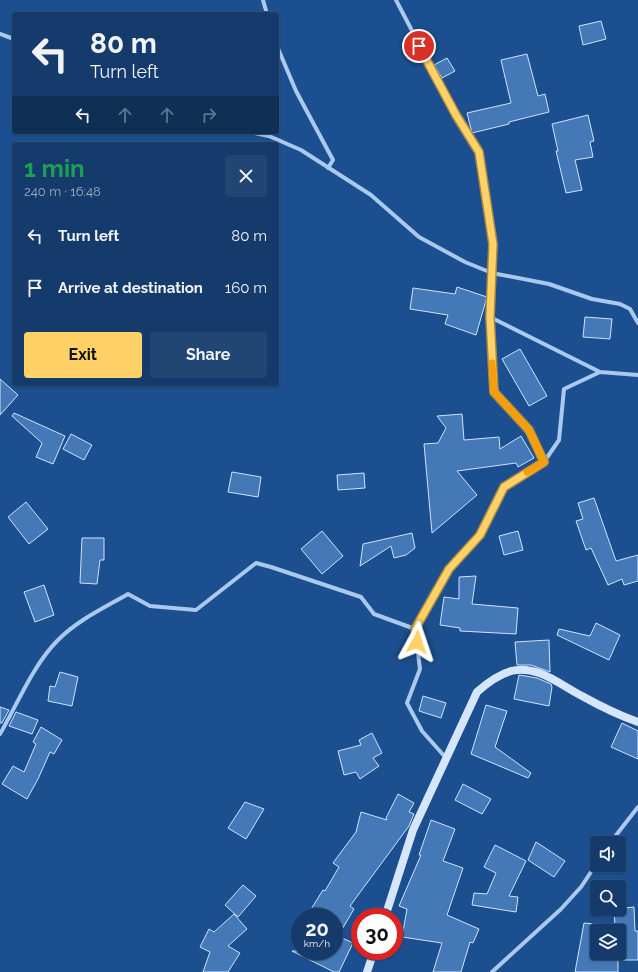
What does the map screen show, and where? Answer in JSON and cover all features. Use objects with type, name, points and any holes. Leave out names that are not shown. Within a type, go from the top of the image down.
[{"type":"street","points":[[263,0],[266,12]]},
{"type":"street","points":[[396,0],[456,115],[479,152],[493,244],[490,317],[494,392],[529,430],[544,462]]},
{"type":"street","points":[[0,34],[12,38]]},
{"type":"street","points":[[279,51],[296,91],[333,160],[328,168]]},
{"type":"street","points":[[260,134],[269,136],[301,150],[371,195],[420,237],[465,262],[492,274],[549,284],[592,299],[620,304],[636,316],[638,323]]},
{"type":"street","points":[[490,317],[600,372],[638,375]]},
{"type":"street","points":[[447,759],[422,731],[407,703],[420,669],[415,629],[449,569],[480,535],[504,487],[544,462],[559,440],[564,389],[600,372]]},
{"type":"street","points":[[0,734],[38,667],[58,640],[80,622],[128,594],[150,606],[196,610],[256,563],[271,566],[361,597],[374,614],[415,629]]},
{"type":"street","points":[[388,908],[413,830],[477,692],[493,679],[511,671],[528,670],[550,677],[586,698],[638,722]]},
{"type":"street","points":[[615,836],[638,806]]},
{"type":"street","points":[[492,972],[562,909],[581,887],[591,872]]},
{"type":"street","points":[[367,972],[371,960]]},
{"type":"building","points":[[601,21],[606,39],[583,45],[579,26]]},
{"type":"building","points":[[527,54],[538,96],[545,94],[549,112],[472,133],[467,113],[511,103],[501,60]]},
{"type":"building","points":[[447,58],[455,71],[442,78],[434,65]]},
{"type":"building","points":[[588,115],[594,141],[590,142],[593,157],[575,160],[582,190],[566,193],[556,151],[558,151],[552,124]]},
{"type":"building","points":[[457,287],[487,297],[476,335],[445,324],[448,315],[410,309],[413,288],[455,294]]},
{"type":"building","points":[[585,317],[612,319],[610,339],[583,337]]},
{"type":"building","points":[[520,349],[547,396],[529,406],[502,359]]},
{"type":"building","points":[[0,379],[18,395],[0,415]]},
{"type":"building","points":[[14,413],[65,436],[53,464],[36,457],[42,443],[12,416]]},
{"type":"building","points":[[462,414],[464,440],[499,437],[500,449],[521,436],[534,458],[518,467],[516,463],[457,471],[477,495],[432,533],[424,444],[438,443],[446,428],[437,416]]},
{"type":"building","points":[[71,434],[92,445],[84,460],[63,449]]},
{"type":"building","points":[[232,472],[261,477],[258,497],[228,492]]},
{"type":"building","points":[[364,473],[365,488],[338,490],[337,475]]},
{"type":"building","points":[[594,498],[616,561],[638,555],[638,581],[624,585],[622,579],[608,585],[591,548],[586,550],[576,521],[583,519],[578,503]]},
{"type":"building","points":[[26,502],[48,529],[29,544],[8,517]]},
{"type":"building","points":[[322,531],[343,556],[322,574],[301,549]]},
{"type":"building","points":[[518,531],[523,550],[504,555],[499,536]]},
{"type":"building","points":[[412,533],[415,548],[406,555],[394,558],[391,546],[360,566],[363,544]]},
{"type":"building","points":[[82,538],[104,538],[104,560],[100,560],[97,584],[80,583]]},
{"type":"building","points":[[476,576],[472,604],[518,608],[516,634],[460,631],[460,628],[440,625],[444,597],[459,599],[459,577]]},
{"type":"building","points":[[44,585],[54,615],[35,622],[24,592]]},
{"type":"building","points":[[596,623],[620,635],[609,660],[557,635],[559,629],[590,636]]},
{"type":"building","points":[[549,640],[550,672],[531,665],[517,665],[515,642]]},
{"type":"building","points":[[60,672],[78,677],[72,706],[48,701],[50,686],[55,687]]},
{"type":"building","points":[[519,675],[537,678],[551,684],[552,687],[549,706],[514,699]]},
{"type":"building","points":[[423,696],[446,703],[441,718],[419,711]]},
{"type":"building","points":[[486,705],[507,711],[495,747],[531,773],[528,778],[471,754]]},
{"type":"building","points":[[0,707],[9,710],[2,723],[0,723]]},
{"type":"building","points":[[16,712],[38,720],[32,734],[9,726]]},
{"type":"building","points":[[622,723],[638,731],[638,759],[611,747]]},
{"type":"building","points":[[41,727],[62,740],[54,754],[50,752],[27,799],[2,784],[13,766],[24,772],[36,744],[33,742]]},
{"type":"building","points":[[372,733],[382,753],[373,758],[379,766],[360,779],[356,772],[344,775],[338,751],[361,745],[359,740]]},
{"type":"building","points":[[463,784],[491,799],[482,814],[455,800]]},
{"type":"building","points":[[398,794],[414,803],[409,812],[414,814],[409,826],[350,906],[353,908],[351,908],[351,914],[343,928],[343,908],[312,908],[323,890],[325,891],[339,867],[333,863],[356,832],[361,812],[387,820],[386,818]]},
{"type":"building","points":[[245,802],[264,809],[246,839],[228,828]]},
{"type":"building","points":[[431,820],[455,829],[443,861],[463,868],[447,915],[479,929],[473,943],[470,942],[461,972],[433,972],[442,943],[403,937],[407,909],[399,906],[421,855],[419,855]]},
{"type":"building","points":[[536,842],[565,861],[554,877],[528,860]]},
{"type":"building","points":[[495,845],[526,861],[509,896],[518,897],[516,912],[472,905],[474,893],[487,894],[496,873],[484,867]]},
{"type":"building","points":[[243,885],[256,896],[238,917],[225,905]]},
{"type":"building","points":[[634,907],[635,931],[638,931],[638,960],[626,960],[626,924],[615,924],[614,916],[626,916],[626,908]]},
{"type":"building","points":[[234,914],[247,929],[228,946],[240,953],[228,972],[203,972],[210,952],[200,947],[209,929],[214,932]]},
{"type":"building","points":[[584,923],[594,924],[590,924],[590,960],[618,960],[618,972],[575,972]]},
{"type":"building","points":[[343,938],[351,942],[351,947],[339,972],[334,972],[310,960],[343,960]]},
{"type":"slow traffic","points":[[492,363],[494,392],[529,430],[544,462],[527,472]]},
{"type":"route","points":[[417,642],[415,629],[449,569],[480,535],[504,487],[544,462],[529,430],[494,392],[490,317],[493,244],[479,152],[456,115],[419,46]]}]
